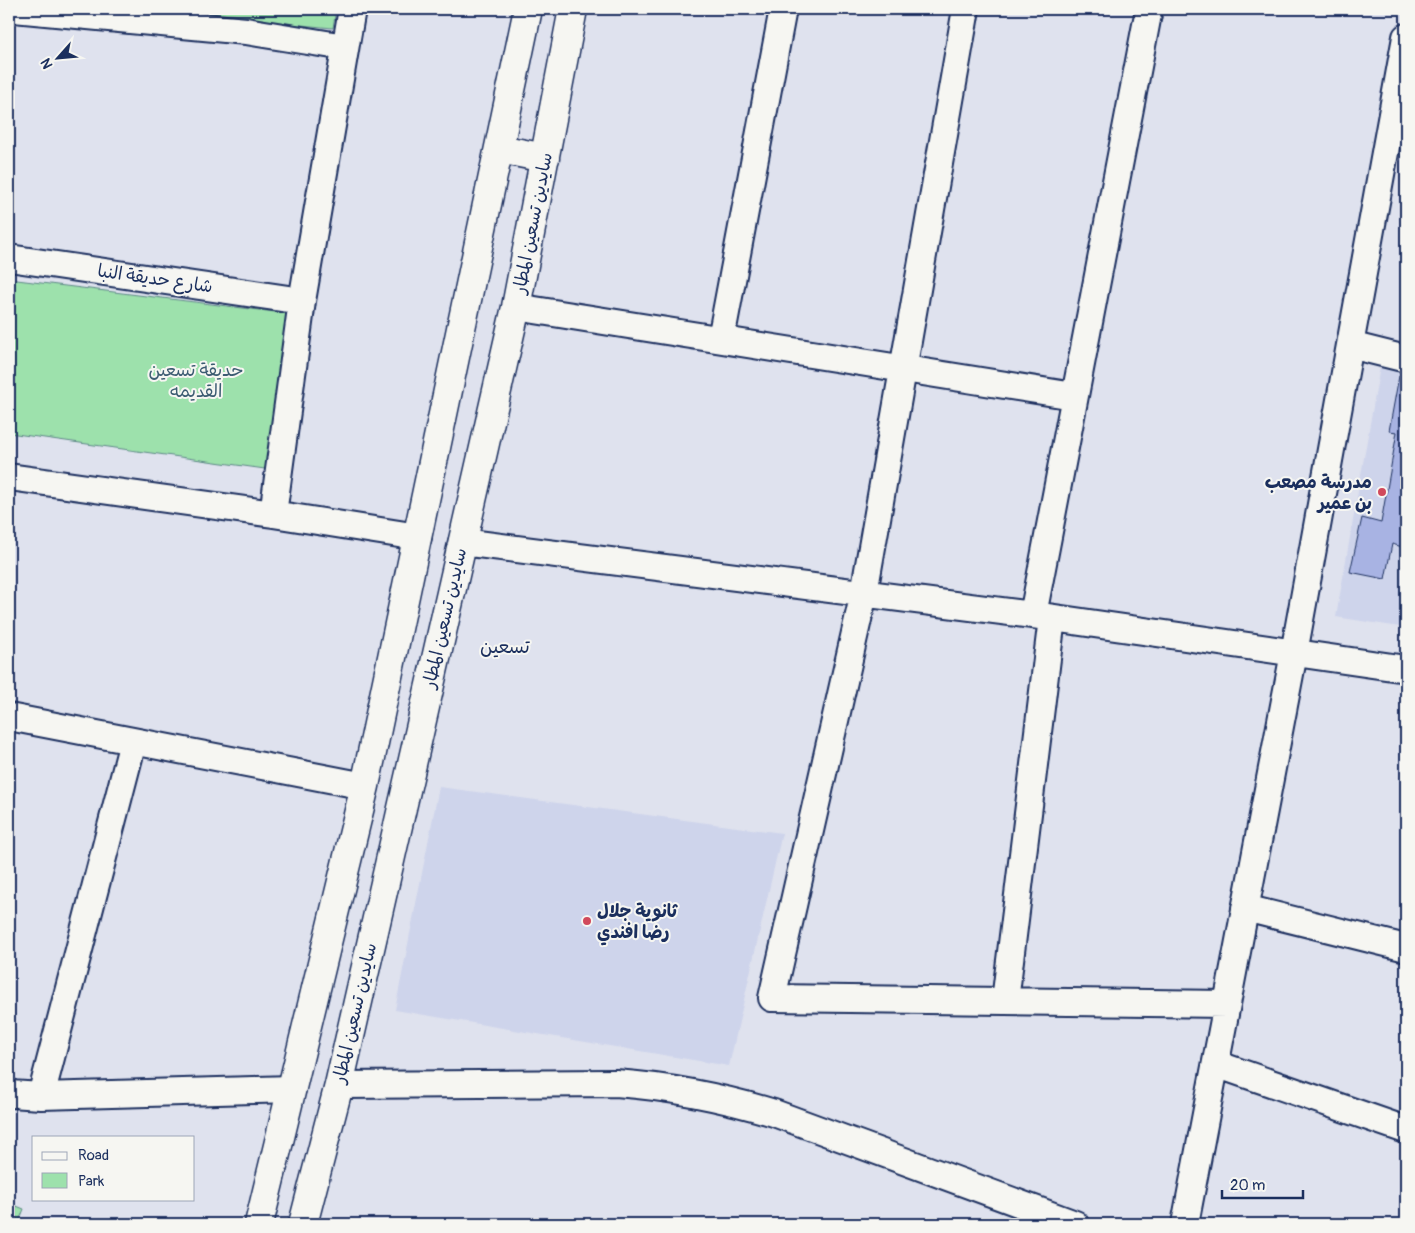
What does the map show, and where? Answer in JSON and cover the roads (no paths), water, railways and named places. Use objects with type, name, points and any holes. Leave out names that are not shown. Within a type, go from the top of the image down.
[{"type":"street","points":[[14,9],[246,31],[345,47]]},
{"type":"street","points":[[273,514],[302,301],[352,9]]},
{"type":"street","points":[[259,1224],[365,786],[528,9]]},
{"type":"street","name":"سايدين تسعين المطار","points":[[303,1224],[339,1084],[516,307],[573,9]]},
{"type":"street","points":[[722,339],[783,9]]},
{"type":"street","points":[[966,9],[864,593],[772,998],[1227,1004]]},
{"type":"street","points":[[1005,1001],[1043,617],[1074,396],[1149,9]]},
{"type":"street","points":[[1185,1224],[1294,653],[1406,37]]},
{"type":"street","points":[[499,149],[545,158]]},
{"type":"street","name":"شارع حديقة النبا","points":[[9,258],[302,301]]},
{"type":"street","points":[[516,307],[1074,396]]},
{"type":"street","points":[[1350,345],[1406,359]]},
{"type":"street","points":[[9,477],[273,514],[418,537]]},
{"type":"street","points":[[462,542],[1043,617],[1406,669]]},
{"type":"street","points":[[9,717],[365,786]]},
{"type":"street","points":[[40,1096],[133,742]]},
{"type":"street","points":[[1245,908],[1406,948]]},
{"type":"street","points":[[1216,1064],[1406,1130]]},
{"type":"street","points":[[339,1084],[616,1083],[696,1092],[735,1101],[774,1114],[1075,1224]]},
{"type":"street","points":[[9,1092],[11,1094],[40,1096],[292,1090]]},
{"type":"place","name":"مدرسة مصعب بن عمير","points":[[1382,492]]},
{"type":"place","name":"ثانوية جلال رضا افندي","points":[[587,921]]},
{"type":"district","name":"تسعین","points":[[505,647]]},
{"type":"park label","name":"حديقة تسعين القديمه","points":[[196,380]]}]
